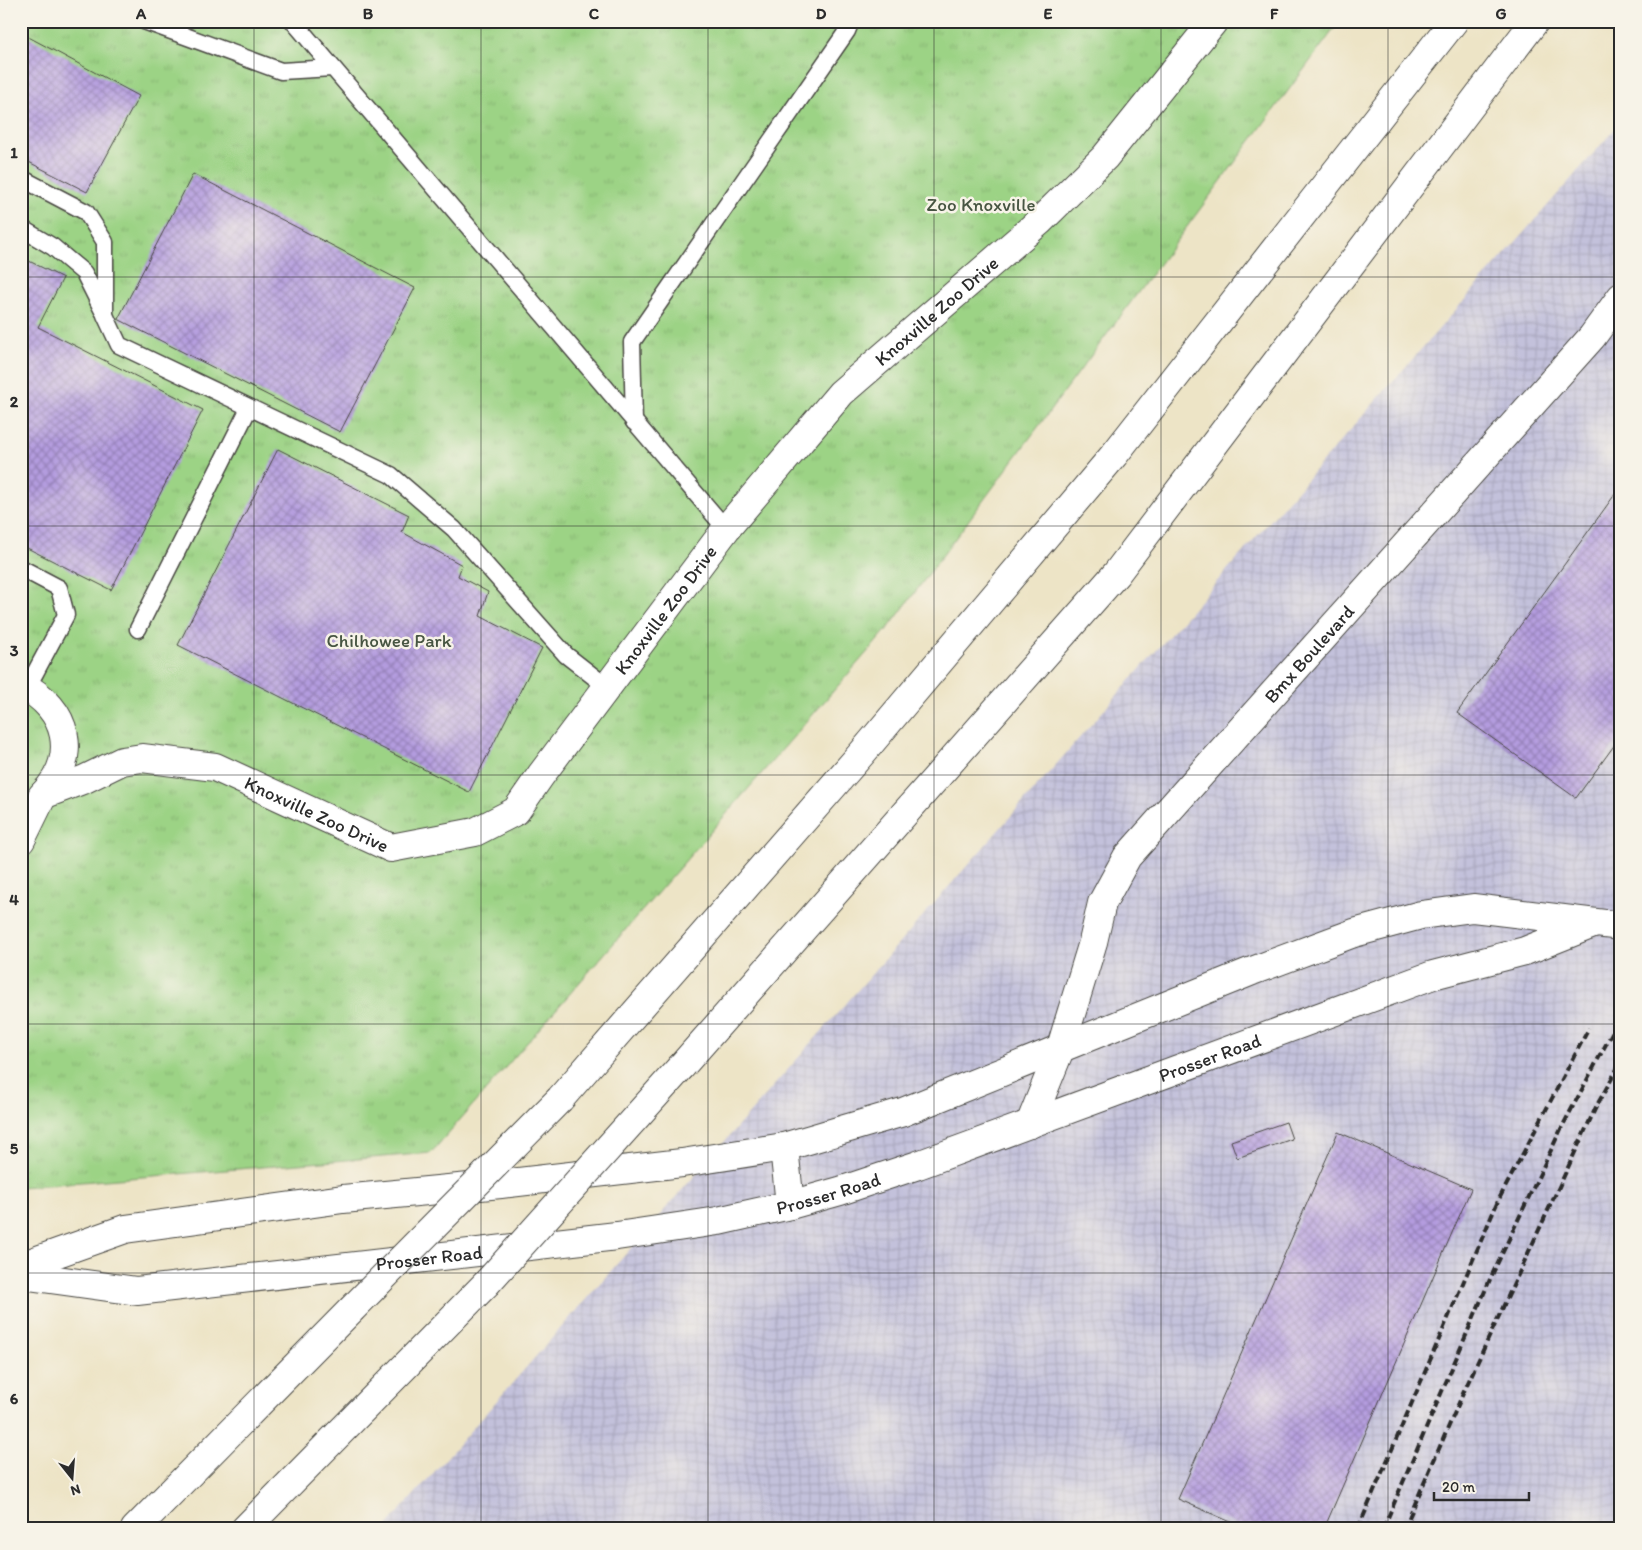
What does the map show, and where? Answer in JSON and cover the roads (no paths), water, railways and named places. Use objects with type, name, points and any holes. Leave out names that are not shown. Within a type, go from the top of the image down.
[{"type":"main road","name":"Knoxville Zoo Drive","points":[[32,802],[122,761],[142,758],[215,767],[391,848],[475,832],[516,812],[726,529],[841,394],[1039,222],[1105,156],[1214,21]]},
{"type":"main road","points":[[135,1529],[560,1099],[863,752],[1114,455],[1454,21]]},
{"type":"main road","points":[[246,1529],[486,1284],[681,1067],[1116,574],[1535,21]]},
{"type":"main road","name":"Bmx Boulevard","points":[[1030,1124],[1061,1047],[1093,942],[1102,903],[1127,857],[1592,337],[1621,297]]},
{"type":"main road","points":[[21,840],[32,802],[53,785],[62,767],[65,746],[62,725],[52,707],[36,692],[24,687]]},
{"type":"main road","name":"Prosser Road","points":[[21,1266],[125,1229],[343,1199],[501,1184],[682,1163],[784,1147],[903,1112],[1061,1047],[1345,937],[1422,915],[1473,908],[1609,925]]},
{"type":"main road","name":"Prosser Road","points":[[21,1275],[137,1291],[617,1236],[718,1221],[790,1205],[910,1168],[1434,975],[1525,951],[1609,925]]},
{"type":"main road","points":[[784,1147],[790,1205]]},
{"type":"lane","points":[[144,21],[281,70],[332,68]]},
{"type":"lane","points":[[293,21],[726,529]]},
{"type":"lane","points":[[634,422],[632,342],[793,111],[851,21]]},
{"type":"lane","points":[[21,178],[86,212],[105,242],[105,315]]},
{"type":"lane","points":[[21,228],[53,247],[84,273],[118,345],[391,476],[454,529],[566,655],[607,687]]},
{"type":"lane","points":[[138,629],[249,408]]},
{"type":"lane","points":[[21,568],[59,588],[66,615],[24,687]]},
{"type":"railway","points":[[1383,1529],[1491,1277],[1561,1129],[1621,1016]]},
{"type":"railway","points":[[1358,1529],[1498,1201],[1589,1028]]},
{"type":"railway","points":[[1404,1529],[1465,1389],[1597,1105],[1621,1062]]},
{"type":"park label","name":"Zoo Knoxville","points":[[981,204]]},
{"type":"park label","name":"Chilhowee Park","points":[[389,640]]}]
